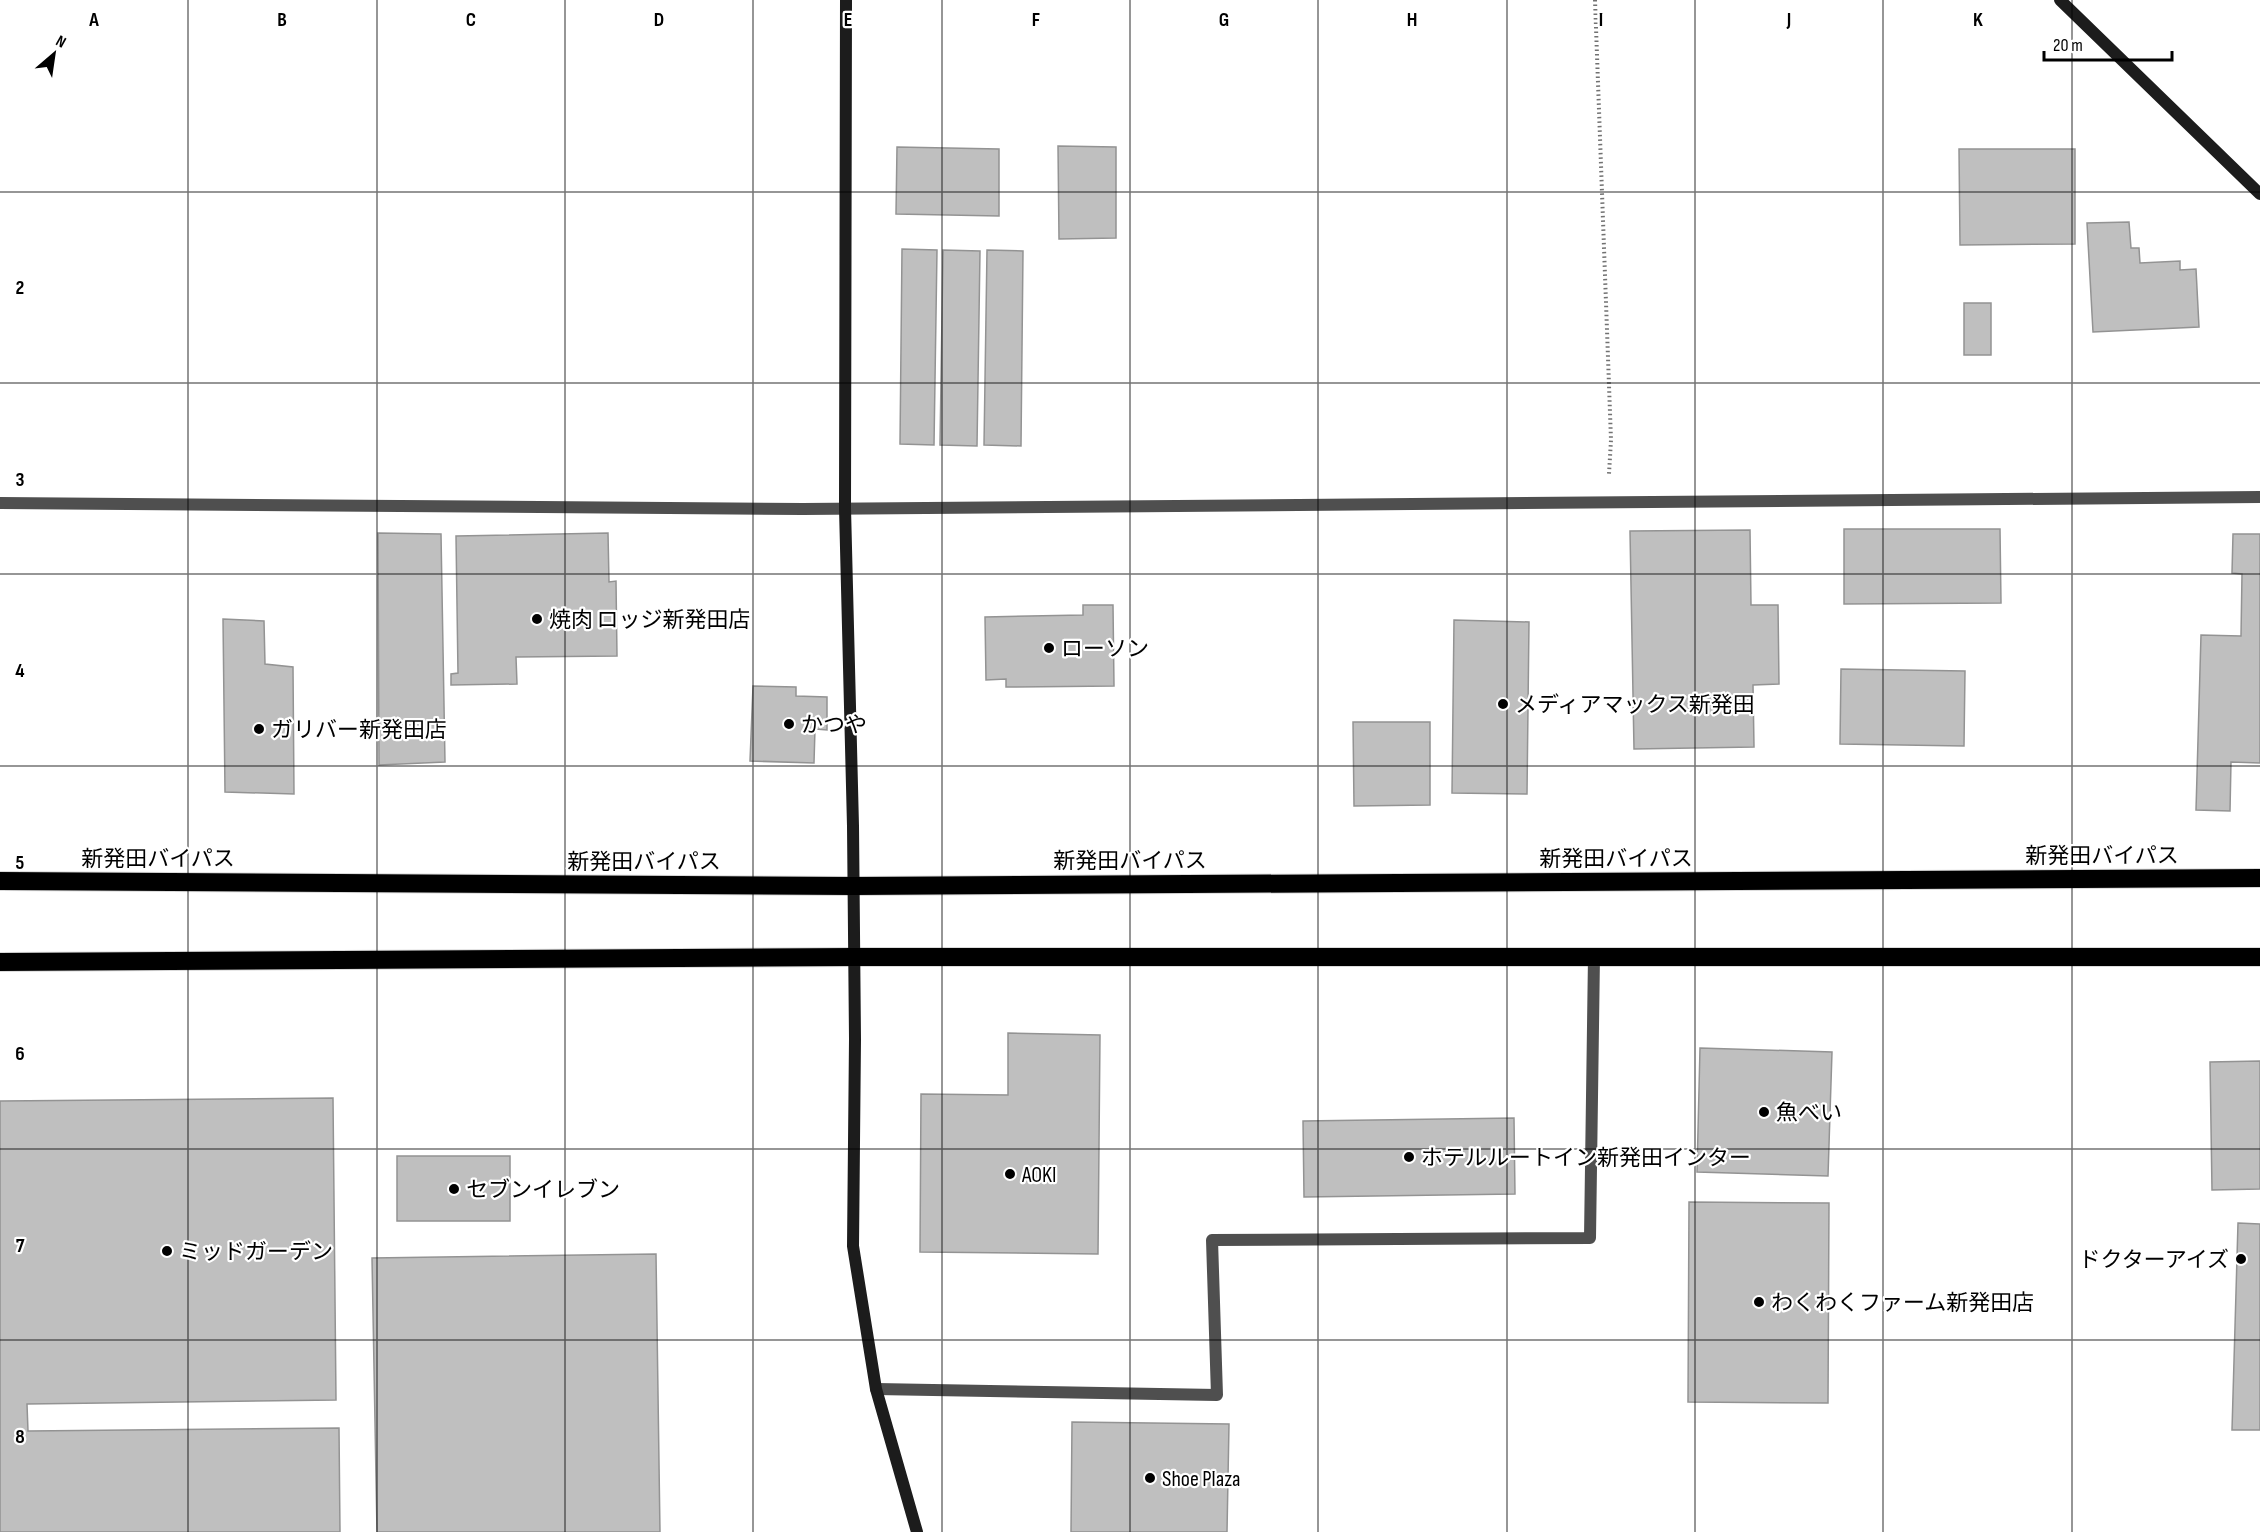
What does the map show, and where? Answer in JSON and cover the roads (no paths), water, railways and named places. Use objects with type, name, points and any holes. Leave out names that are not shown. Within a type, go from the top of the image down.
[{"type":"highway","name":"新発田バイパス","points":[[0,881],[853,886],[2260,878]]},
{"type":"highway","points":[[0,962],[854,957],[2260,957]]},
{"type":"street","points":[[846,0],[845,508],[854,957],[853,1246],[876,1389],[917,1532]]},
{"type":"street","points":[[2060,0],[2260,194]]},
{"type":"street","points":[[0,503],[845,508],[2260,497]]},
{"type":"street","points":[[876,1389],[1217,1395],[1212,1240],[1590,1238],[1594,956]]},
{"type":"place","name":"焼肉 ロッジ新発田店","points":[[537,619]]},
{"type":"place","name":"ローソン","points":[[1049,648]]},
{"type":"place","name":"メディアマックス新発田","points":[[1503,704]]},
{"type":"place","name":"かつや","points":[[789,724]]},
{"type":"place","name":"ガリバー新発田店","points":[[259,729]]},
{"type":"place","name":"魚べい","points":[[1764,1112]]},
{"type":"place","name":"ホテルルートイン新発田インター","points":[[1409,1157]]},
{"type":"place","name":"AOKI","points":[[1010,1174]]},
{"type":"place","name":"セブンイレブン","points":[[454,1189]]},
{"type":"place","name":"ミッドガーデン","points":[[167,1251]]},
{"type":"place","name":"ドクターアイズ","points":[[2241,1259]]},
{"type":"place","name":"わくわくファーム新発田店","points":[[1759,1302]]},
{"type":"place","name":"Shoe Plaza","points":[[1150,1478]]}]
